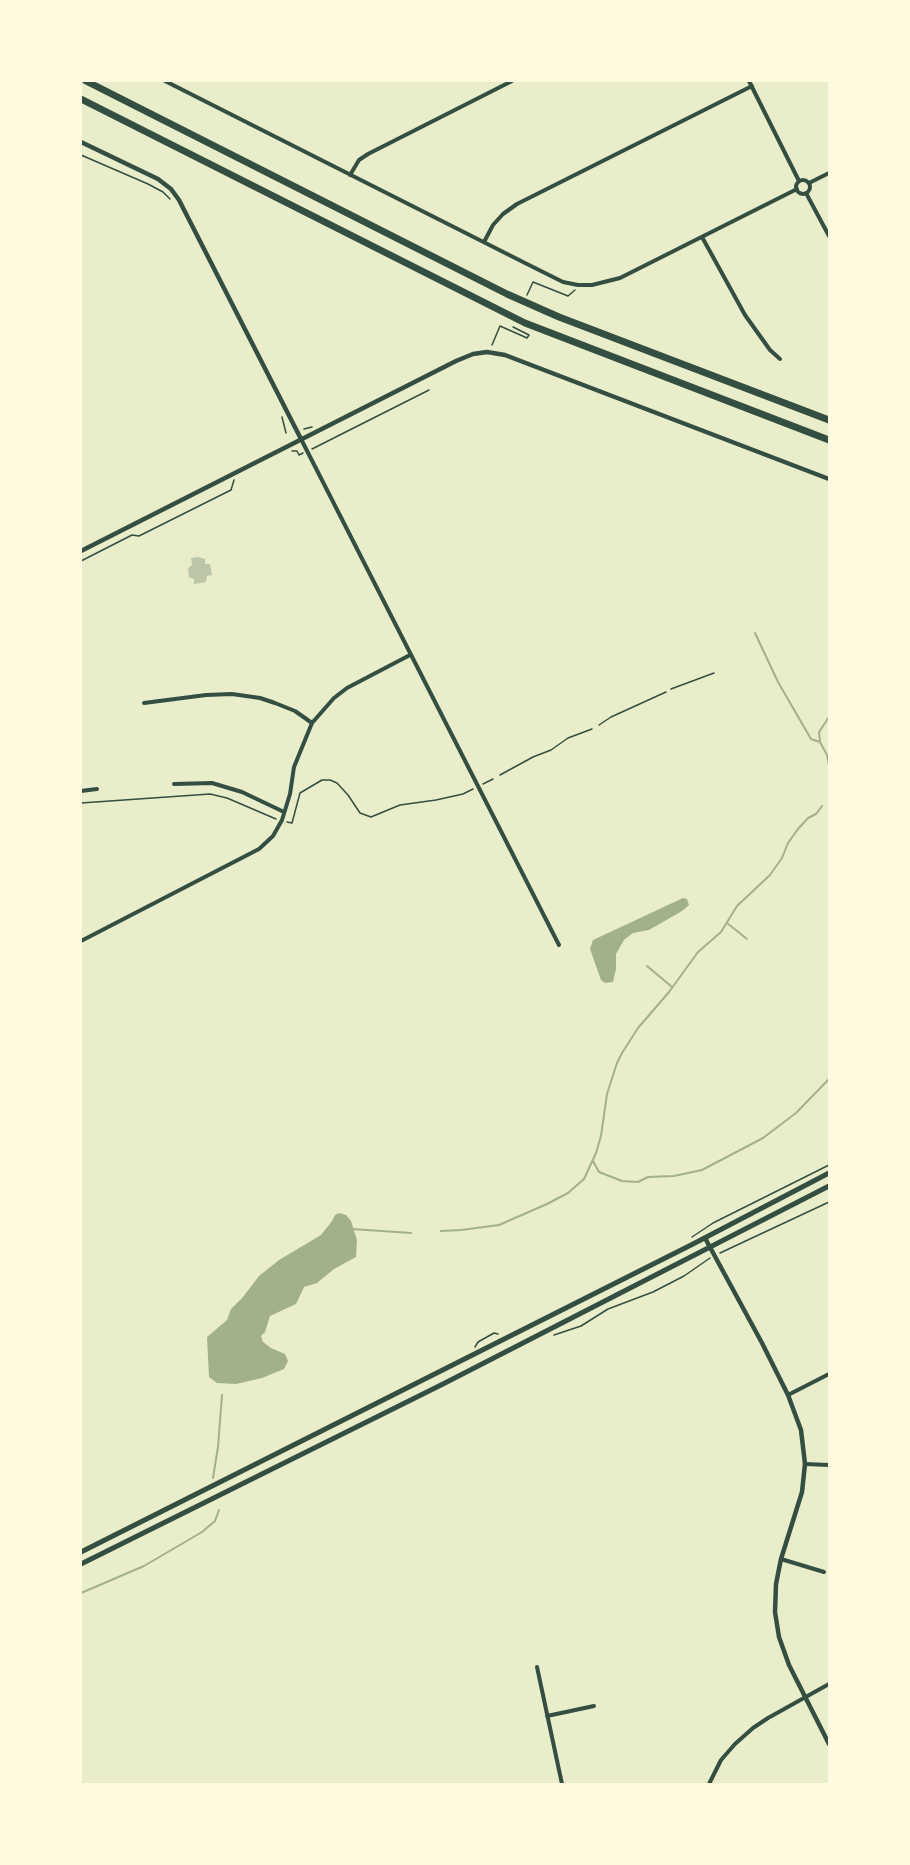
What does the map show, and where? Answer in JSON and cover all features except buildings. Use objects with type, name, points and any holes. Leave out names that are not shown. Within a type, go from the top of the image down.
[{"type":"highway","points":[[86,81],[507,294],[559,317],[829,420]]},
{"type":"highway","points":[[81,99],[525,323],[829,440]]},
{"type":"main road","points":[[81,1552],[705,1238],[829,1173]]},
{"type":"main road","points":[[81,1564],[829,1186]]},
{"type":"street","points":[[165,81],[563,282],[578,285],[592,285],[620,278],[797,189],[800,181],[749,81]]},
{"type":"street","points":[[350,175],[359,160],[368,154],[512,81]]},
{"type":"street","points":[[484,242],[493,225],[517,204],[752,86]]},
{"type":"street","points":[[81,142],[158,179],[171,189],[179,200],[559,945]]},
{"type":"street","points":[[809,183],[829,172]]},
{"type":"street","points":[[800,181],[806,180],[809,183]]},
{"type":"street","points":[[806,193],[810,188],[809,183]]},
{"type":"street","points":[[797,189],[801,193],[806,193]]},
{"type":"street","points":[[806,193],[829,236]]},
{"type":"street","points":[[702,237],[745,315],[770,350],[780,359]]},
{"type":"street","points":[[81,550],[456,361],[480,353],[505,355],[829,479]]},
{"type":"street","points":[[81,941],[259,849],[273,836],[284,812],[294,767],[312,723],[334,698],[347,688],[411,654]]},
{"type":"street","points":[[144,703],[232,694],[260,698],[275,703],[296,711],[312,723]]},
{"type":"street","points":[[174,784],[212,783],[242,792],[284,812]]},
{"type":"street","points":[[81,791],[97,789]]},
{"type":"street","points":[[705,1238],[788,1395],[801,1430],[806,1464],[802,1492],[781,1559],[776,1584],[775,1612],[779,1637],[789,1665],[829,1744]]},
{"type":"street","points":[[788,1395],[829,1374]]},
{"type":"street","points":[[806,1464],[829,1465]]},
{"type":"street","points":[[781,1559],[824,1572]]},
{"type":"street","points":[[537,1667],[562,1784]]},
{"type":"street","points":[[709,1784],[721,1760],[735,1744],[768,1718],[829,1684]]},
{"type":"street","points":[[547,1716],[594,1706]]},
{"type":"path","points":[[81,155],[148,184],[172,200]]},
{"type":"path","points":[[525,301],[533,282],[558,294],[568,296],[574,293]]},
{"type":"path","points":[[502,327],[527,338],[529,335],[513,328],[517,319]]},
{"type":"path","points":[[310,450],[429,390]]},
{"type":"path","points":[[283,418],[286,434]]},
{"type":"path","points":[[293,451],[297,451],[299,455],[304,453]]},
{"type":"path","points":[[81,561],[132,535],[139,536],[231,490],[233,481]]},
{"type":"path","points":[[671,689],[714,673]]},
{"type":"path","points":[[599,725],[611,717],[666,692]]},
{"type":"path","points":[[500,775],[532,757],[551,750],[567,739],[592,729]]},
{"type":"path","points":[[481,785],[493,779]]},
{"type":"path","points":[[286,822],[292,824],[300,793],[322,780],[337,783],[360,813],[370,817],[400,805],[436,800],[474,789]]},
{"type":"path","points":[[81,803],[210,794],[227,798],[277,819]]},
{"type":"path","points":[[694,1235],[829,1165]]},
{"type":"path","points":[[720,1253],[829,1202]]},
{"type":"path","points":[[560,1333],[581,1326],[608,1309],[653,1292],[684,1276],[708,1259]]},
{"type":"path","points":[[478,1342],[494,1333],[498,1334]]},
{"type":"shaded area","points":[[683,898],[687,899],[689,905],[682,911],[649,930],[633,933],[624,940],[616,954],[613,982],[605,983],[601,980],[590,949],[593,940]]},
{"type":"shaded area","points":[[339,1213],[346,1215],[351,1221],[357,1240],[356,1257],[334,1269],[317,1283],[304,1287],[296,1304],[270,1316],[265,1332],[261,1336],[263,1342],[271,1348],[285,1354],[288,1361],[284,1369],[262,1378],[236,1384],[217,1383],[209,1377],[207,1337],[227,1320],[231,1309],[259,1276],[279,1260],[321,1235],[335,1215]]},
{"type":"waterway","points":[[755,633],[778,682],[811,739],[820,742],[829,765]]},
{"type":"waterway","points":[[820,741],[819,732],[829,717]]},
{"type":"waterway","points":[[441,1231],[499,1225],[568,1193],[584,1179],[596,1153],[607,1094],[622,1053],[638,1028],[669,992],[698,952],[721,932],[737,906],[770,875],[798,829],[822,806]]},
{"type":"waterway","points":[[727,923],[747,939]]},
{"type":"waterway","points":[[647,966],[672,987]]},
{"type":"waterway","points":[[593,1161],[599,1172],[622,1181],[638,1182],[648,1177],[674,1176],[702,1170],[763,1138],[796,1113],[829,1079]]},
{"type":"waterway","points":[[352,1229],[411,1233]]},
{"type":"waterway","points":[[213,1478],[222,1395]]},
{"type":"waterway","points":[[81,1593],[144,1566],[202,1532],[215,1521],[219,1510]]}]
